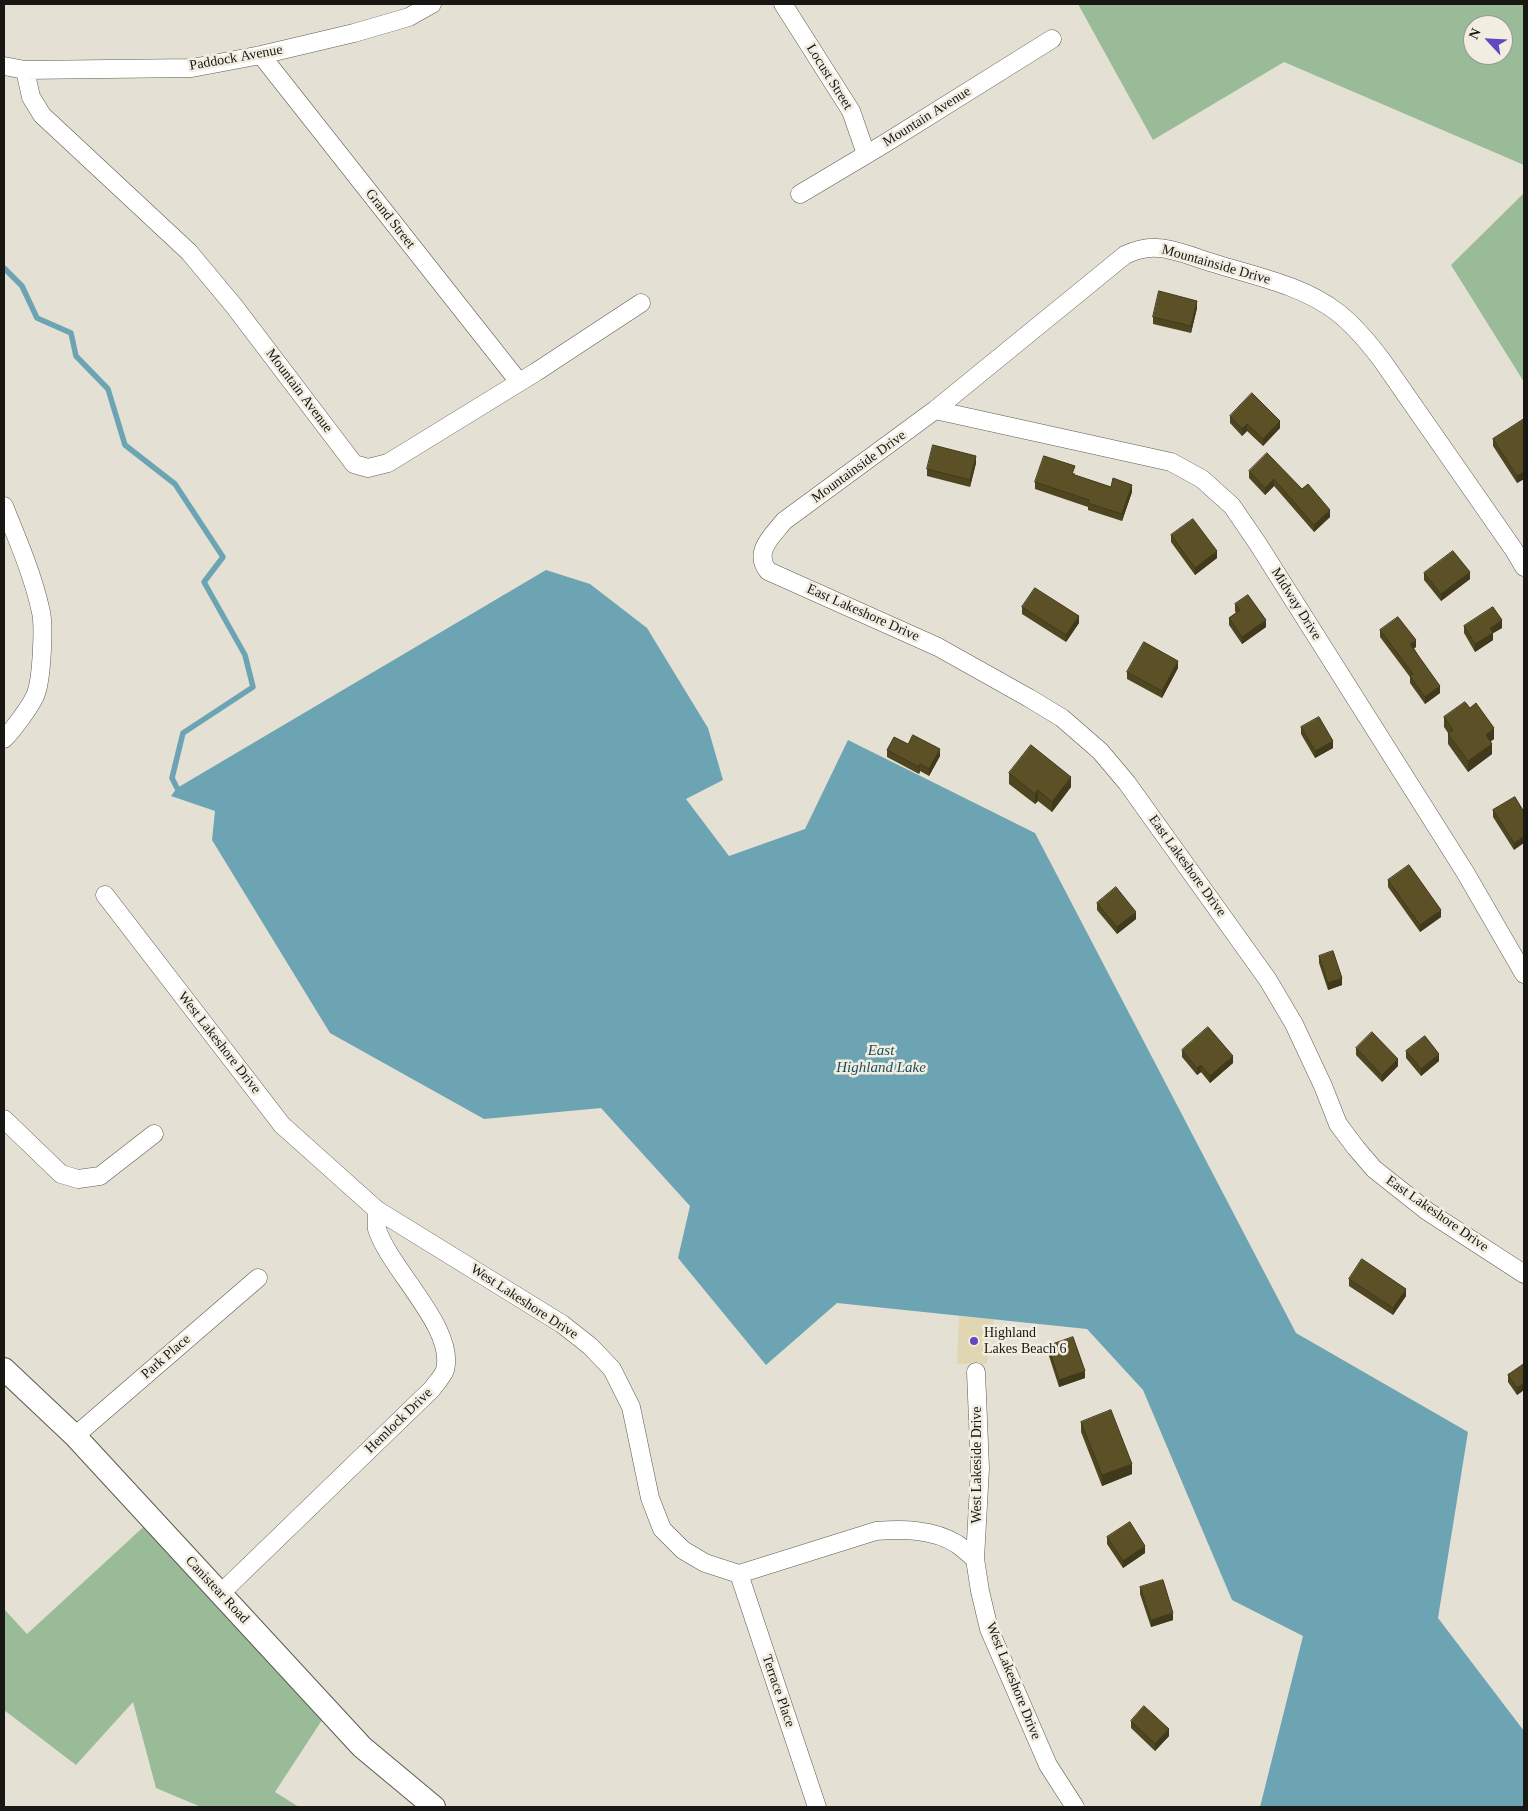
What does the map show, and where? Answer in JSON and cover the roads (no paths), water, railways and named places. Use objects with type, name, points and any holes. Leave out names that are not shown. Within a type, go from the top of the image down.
[{"type":"street","name":"Paddock Avenue","points":[[4,66],[25,70],[192,68],[261,55],[354,33],[409,17],[432,4]]},
{"type":"street","name":"Locust Street","points":[[783,4],[851,111],[866,154]]},
{"type":"street","name":"Mountain Avenue","points":[[800,194],[1052,39]]},
{"type":"street","name":"Grand Street","points":[[261,55],[519,382]]},
{"type":"street","name":"Mountain Avenue","points":[[25,70],[31,97],[42,115],[189,252],[234,306],[354,464],[368,468],[388,464],[641,303]]},
{"type":"street","name":"Mountainside Drive","points":[[762,555],[768,541],[784,521],[935,410],[1125,256],[1140,248],[1158,248],[1281,284],[1310,296],[1336,311],[1360,333],[1381,359],[1524,567]]},
{"type":"street","name":"Midway Drive","points":[[935,410],[1171,462],[1202,479],[1232,506],[1258,544],[1465,872],[1524,974]]},
{"type":"street","points":[[4,506],[29,568],[42,613],[42,657],[36,695],[12,732],[4,739]]},
{"type":"street","name":"East Lakeshore Drive","points":[[762,555],[763,564],[768,570],[938,647],[1029,698],[1062,718],[1100,751],[1128,783],[1268,980],[1294,1024],[1323,1086],[1338,1124],[1356,1148],[1374,1169],[1427,1211],[1524,1274]]},
{"type":"street","name":"West Lakeshore Drive","points":[[105,896],[282,1124],[377,1210],[562,1324],[590,1346],[612,1368],[630,1407],[650,1498],[662,1529],[683,1550],[705,1563],[739,1574]]},
{"type":"street","points":[[4,1119],[61,1174],[78,1179],[100,1176],[154,1134]]},
{"type":"street","name":"Hemlock Drive","points":[[220,1593],[432,1389],[445,1371],[446,1353],[440,1332],[388,1250],[377,1228],[377,1210]]},
{"type":"street","name":"Park Place","points":[[75,1436],[258,1278]]},
{"type":"street","name":"Canistear Road","points":[[4,1369],[75,1436],[362,1747],[434,1807]]},
{"type":"street","name":"West Lakeside Drive","points":[[975,1559],[980,1468],[976,1372]]},
{"type":"street","points":[[739,1574],[876,1531],[926,1532],[956,1543],[975,1559]]},
{"type":"street","name":"West Lakeshore Drive","points":[[975,1559],[989,1629],[1048,1765],[1076,1807]]},
{"type":"street","name":"Terrace Place","points":[[739,1574],[816,1807]]},
{"type":"water","name":"East Highland Lake","points":[[546,570],[590,584],[647,628],[708,728],[723,780],[686,799],[729,856],[805,829],[848,740],[1035,833],[1296,1333],[1468,1432],[1438,1618],[1524,1731],[1524,1807],[1260,1807],[1303,1636],[1232,1600],[1143,1390],[1087,1329],[837,1303],[766,1365],[678,1258],[690,1206],[601,1108],[484,1119],[330,1033],[212,840],[215,811],[171,796],[177,788]]},
{"type":"waterway","points":[[4,268],[22,286],[37,318],[71,333],[76,356],[108,389],[125,445],[175,484],[223,557],[204,582],[245,655],[253,687],[183,733],[172,778],[177,788]]},
{"type":"place","name":"Highland Lakes Beach 6","points":[[974,1341]]}]
